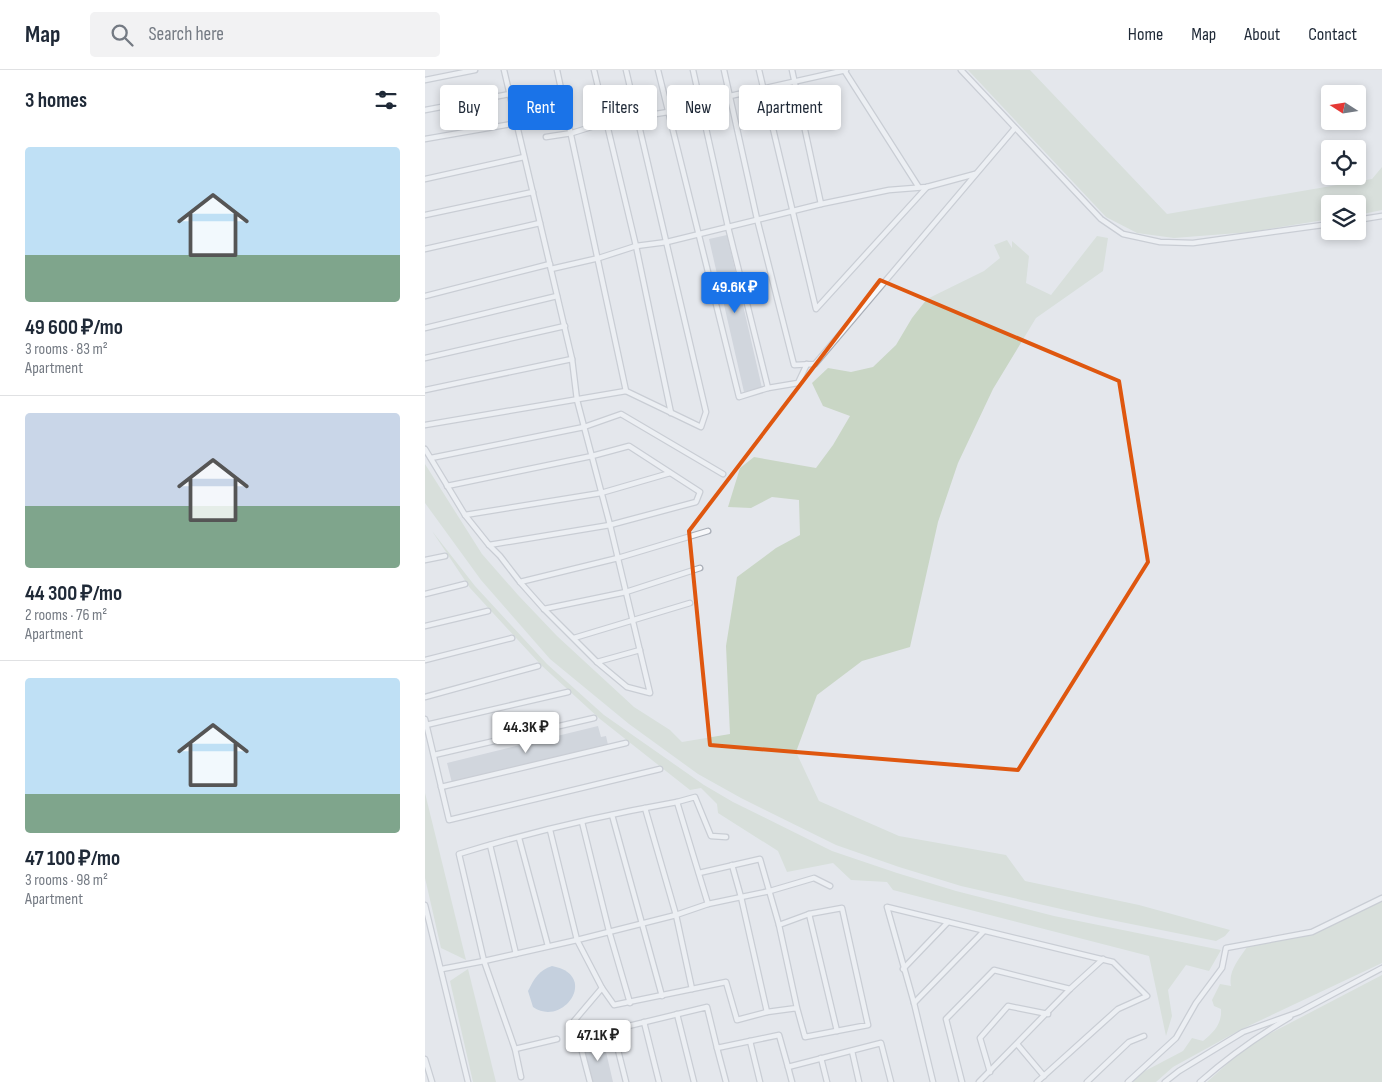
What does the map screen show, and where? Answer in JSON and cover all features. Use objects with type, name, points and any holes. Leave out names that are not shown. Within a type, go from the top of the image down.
[{"type":"lane","points":[[425,80],[475,70]]},
{"type":"lane","points":[[504,70],[508,86]]},
{"type":"lane","points":[[557,70],[626,390]]},
{"type":"lane","points":[[595,70],[598,85]]},
{"type":"lane","points":[[626,70],[630,85]]},
{"type":"lane","points":[[658,70],[667,108]]},
{"type":"lane","points":[[693,70],[697,85]]},
{"type":"lane","points":[[724,70],[757,219],[794,365],[815,364],[1015,128]]},
{"type":"lane","points":[[759,70],[762,85]]},
{"type":"lane","points":[[791,70],[821,204]]},
{"type":"lane","points":[[778,85],[844,70],[918,186]]},
{"type":"lane","points":[[961,70],[1101,219],[1123,234],[1159,242],[1193,243],[1321,225]]},
{"type":"lane","points":[[425,110],[508,94]]},
{"type":"lane","points":[[730,96],[739,94]]},
{"type":"lane","points":[[425,139],[508,125]]},
{"type":"lane","points":[[425,449],[465,514],[544,609],[597,662],[627,687],[650,693],[610,524],[577,400],[572,359],[565,326],[518,130]]},
{"type":"lane","points":[[546,137],[583,130]]},
{"type":"lane","points":[[609,130],[636,246],[671,413]]},
{"type":"lane","points":[[425,425],[626,390],[701,427],[706,412],[641,130]]},
{"type":"lane","points":[[673,130],[739,397],[768,388],[798,383],[807,364]]},
{"type":"lane","points":[[707,130],[728,227],[768,388]]},
{"type":"lane","points":[[773,130],[816,309],[927,187]]},
{"type":"lane","points":[[425,179],[524,157]]},
{"type":"lane","points":[[425,296],[550,267],[599,258],[636,246],[667,242],[821,204],[889,190],[918,186],[927,187],[975,174]]},
{"type":"lane","points":[[425,216],[533,192]]},
{"type":"lane","points":[[1366,219],[1382,216]]},
{"type":"lane","points":[[425,249],[540,224]]},
{"type":"lane","points":[[425,328],[557,296]]},
{"type":"lane","points":[[425,358],[565,326]]},
{"type":"lane","points":[[425,390],[572,359]]},
{"type":"lane","points":[[431,458],[584,427],[621,414],[723,474]]},
{"type":"lane","points":[[447,486],[592,456],[629,446],[700,492],[696,502],[610,524],[489,545]]},
{"type":"lane","points":[[465,514],[601,493],[670,473]]},
{"type":"lane","points":[[520,582],[618,558],[708,531]]},
{"type":"lane","points":[[425,560],[445,556]]},
{"type":"lane","points":[[544,609],[626,592],[701,568]]},
{"type":"lane","points":[[425,594],[465,584]]},
{"type":"lane","points":[[574,638],[690,603]]},
{"type":"lane","points":[[425,626],[488,610]]},
{"type":"lane","points":[[425,660],[511,638]]},
{"type":"lane","points":[[597,662],[640,650]]},
{"type":"lane","points":[[425,697],[538,666]]},
{"type":"lane","points":[[426,724],[568,692]]},
{"type":"lane","points":[[434,755],[593,718]]},
{"type":"lane","points":[[425,719],[449,820],[660,769]]},
{"type":"lane","points":[[441,787],[626,743]]},
{"type":"lane","points":[[521,1077],[515,1049],[484,961],[459,854],[490,844],[695,797],[711,836],[726,837]]},
{"type":"lane","points":[[677,802],[708,904]]},
{"type":"lane","points":[[645,808],[676,915],[692,989]]},
{"type":"lane","points":[[612,815],[662,996]]},
{"type":"lane","points":[[582,822],[609,932],[630,1002]]},
{"type":"lane","points":[[550,830],[577,940],[614,1005],[726,982],[737,1020],[767,1012],[797,1008]]},
{"type":"lane","points":[[519,838],[548,946]]},
{"type":"lane","points":[[490,844],[516,954]]},
{"type":"lane","points":[[699,872],[760,859],[779,925],[805,1037],[868,1025],[842,908],[809,914],[779,925]]},
{"type":"lane","points":[[732,865],[767,1012]]},
{"type":"lane","points":[[442,969],[516,954],[643,924],[708,904],[770,891],[813,878],[830,886]]},
{"type":"lane","points":[[1128,1082],[1176,1038],[1196,1003],[1222,968],[1226,948],[1312,932],[1382,898]]},
{"type":"lane","points":[[425,905],[468,1082]]},
{"type":"lane","points":[[933,1082],[914,1003],[887,907],[1103,958],[1113,962],[1147,996],[1118,1009],[1037,1082]]},
{"type":"lane","points":[[809,914],[837,1032]]},
{"type":"lane","points":[[903,969],[948,922]]},
{"type":"lane","points":[[914,1003],[984,931]]},
{"type":"lane","points":[[979,1082],[1103,958]]},
{"type":"lane","points":[[1200,1082],[1215,1068],[1261,1035],[1299,1012],[1382,968]]},
{"type":"lane","points":[[962,1082],[946,1019],[994,970],[1070,989]]},
{"type":"lane","points":[[589,1082],[574,1020],[603,988]]},
{"type":"lane","points":[[990,1072],[979,1038],[1008,1006],[1048,1014]]},
{"type":"lane","points":[[579,1038],[707,1007],[725,1082]]},
{"type":"lane","points":[[1165,1082],[1179,1071],[1243,1032],[1299,1012]]},
{"type":"lane","points":[[677,1014],[694,1082]]},
{"type":"lane","points":[[644,1022],[659,1082]]},
{"type":"lane","points":[[613,1030],[626,1082]]},
{"type":"lane","points":[[717,1048],[779,1035],[792,1082]]},
{"type":"lane","points":[[1087,1082],[1129,1042],[1144,1036]]},
{"type":"lane","points":[[515,1049],[557,1039]]},
{"type":"lane","points":[[750,1041],[760,1082]]},
{"type":"lane","points":[[787,1067],[881,1043],[891,1082]]},
{"type":"lane","points":[[1017,1044],[1044,1076]]},
{"type":"lane","points":[[852,1050],[859,1082]]},
{"type":"lane","points":[[821,1058],[827,1082]]},
{"type":"lane","points":[[425,1059],[432,1082]]},
{"type":"highlighted area","points":[[880,280],[1119,381],[1148,562],[1018,770],[710,745],[689,531]]},
{"type":"green space","points":[[968,70],[1030,70],[1167,214],[1337,185],[1366,185],[1366,180],[1372,179],[1382,167],[1382,210],[1366,213],[1366,195],[1321,195],[1321,220],[1251,232],[1174,238],[1137,233],[1106,217]]},
{"type":"green space","points":[[1097,236],[1108,238],[1103,271],[1036,318],[993,389],[958,463],[938,522],[910,647],[862,661],[817,695],[796,752],[819,801],[899,836],[1006,855],[1025,881],[1139,905],[1230,930],[1225,936],[1216,941],[1096,917],[961,886],[836,845],[741,798],[698,774],[629,724],[550,659],[481,580],[425,503],[425,464],[482,554],[557,636],[634,707],[670,730],[682,742],[730,734],[726,646],[737,577],[776,548],[800,535],[799,500],[772,497],[751,508],[728,507],[740,468],[754,457],[816,468],[833,445],[850,416],[823,406],[812,383],[828,368],[851,372],[873,367],[896,345],[912,318],[927,299],[984,271],[1000,258],[994,245],[1007,240],[1012,248],[1012,241],[1029,256],[1026,283],[1051,295]]},
{"type":"green space","points":[[432,531],[475,586],[547,664],[604,715],[704,785],[733,802],[832,851],[956,891],[1054,916],[1221,950],[1209,971],[1186,965],[1168,990],[1172,1016],[1166,1036],[1149,956],[893,890],[887,882],[851,880],[833,863],[787,872],[778,851],[718,813],[717,804],[701,788],[690,790],[600,719],[541,665],[470,588]]},
{"type":"green space","points":[[425,793],[466,960],[441,948],[425,878]]},
{"type":"green space","points":[[1382,901],[1382,963],[1240,1030],[1173,1067],[1156,1082],[1133,1082],[1143,1072],[1183,1051],[1192,1038],[1203,1041],[1214,1031],[1219,1023],[1221,1009],[1214,1006],[1212,1000],[1220,984],[1231,986],[1230,981],[1233,970],[1247,947],[1314,934]]},
{"type":"green space","points":[[468,969],[496,1082],[473,1082],[450,981]]},
{"type":"green space","points":[[1382,975],[1382,1082],[1207,1082],[1248,1045]]},
{"type":"water","points":[[552,966],[566,971],[573,979],[575,988],[572,998],[565,1006],[555,1011],[544,1012],[533,1007],[528,991],[537,976]]},
{"type":"building","points":[[727,235],[762,388],[744,392],[709,239]]},
{"type":"building","points":[[598,726],[601,737],[606,736],[608,745],[452,783],[447,763]]},
{"type":"building","points":[[603,1039],[613,1082],[593,1082],[583,1044]]}]
